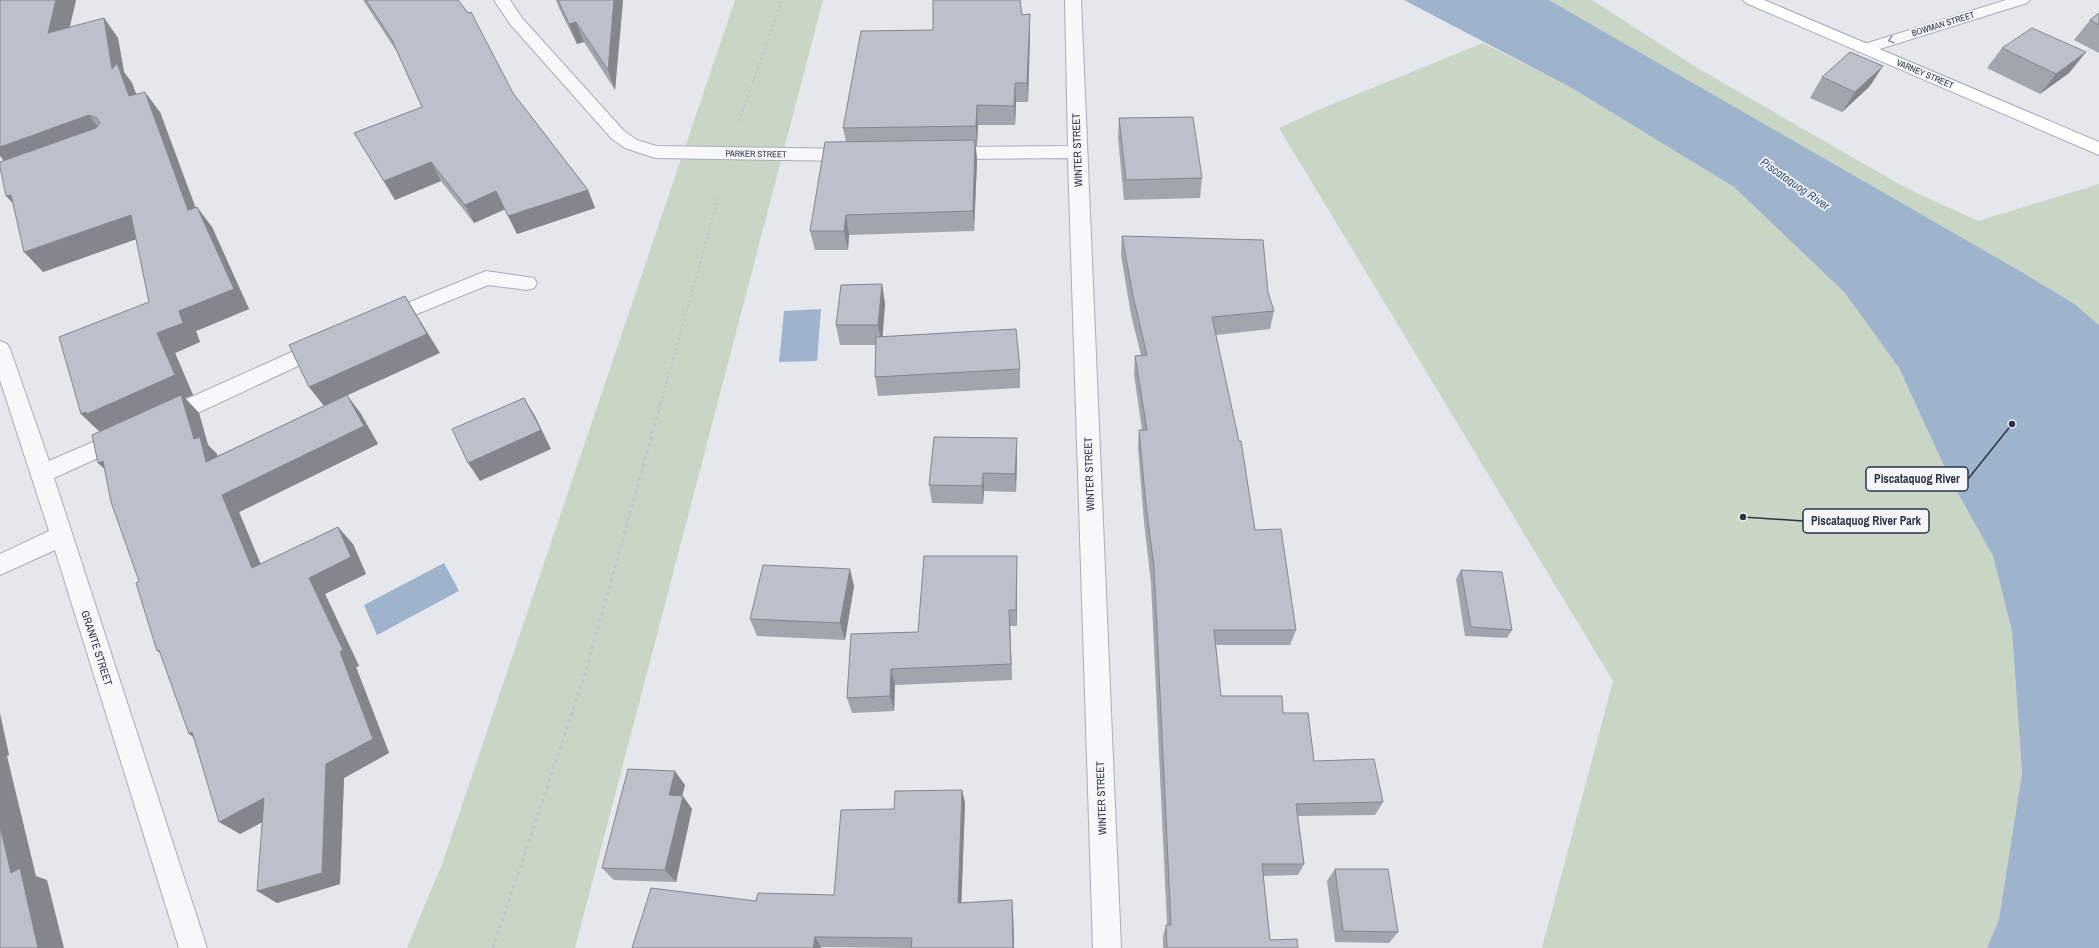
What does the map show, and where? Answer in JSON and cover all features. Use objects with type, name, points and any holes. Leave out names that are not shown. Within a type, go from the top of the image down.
[{"type":"main road","name":"VARNEY STREET","points":[[1750,0],[2036,120],[2099,149]]},
{"type":"street","name":"PARKER STREET","points":[[502,0],[516,21],[614,131],[631,144],[643,150],[655,152],[803,155],[865,154]]},
{"type":"street","name":"WINTER STREET","points":[[1073,0],[1077,152],[1107,948]]},
{"type":"street","name":"BOWMAN STREET","points":[[1864,49],[2022,0]]},
{"type":"street","points":[[928,154],[1077,152]]},
{"type":"street","points":[[368,327],[486,278],[527,283]]},
{"type":"street","points":[[42,474],[339,339]]},
{"type":"street","name":"GRANITE STREET","points":[[0,349],[42,474],[193,948]]},
{"type":"street","points":[[0,565],[61,536]]},
{"type":"path","points":[[739,122],[782,0]]},
{"type":"path","points":[[493,948],[585,674],[719,195]]},
{"type":"green space","points":[[735,0],[823,0],[575,948],[407,948],[442,864]]},
{"type":"green space","points":[[1549,0],[1592,0],[1699,69],[1906,188],[1978,221],[2099,184],[2099,325],[2076,305],[2020,271]]},
{"type":"green space","points":[[1483,43],[1570,87],[1734,187],[1845,293],[1899,368],[1950,479],[1993,556],[2012,631],[2022,773],[1999,919],[1987,948],[1542,948],[1613,681],[1279,128],[1323,108]]},
{"type":"water","name":"Piscataquog River","points":[[1404,0],[1549,0],[2020,271],[2076,305],[2099,325],[2099,948],[1987,948],[1999,919],[2022,773],[2012,631],[1993,556],[1950,479],[1899,368],[1845,293],[1734,187],[1570,87]]},
{"type":"water","points":[[821,309],[817,361],[779,362],[784,311]]},
{"type":"water","points":[[444,563],[459,591],[377,635],[364,605]]},
{"type":"building","points":[[0,0],[56,0],[48,33],[104,18],[112,69],[117,63],[129,96],[145,92],[188,210],[197,207],[234,289],[179,311],[183,323],[157,333],[175,375],[87,414],[86,412],[81,414],[59,337],[149,302],[131,215],[24,252],[11,195],[6,196],[0,162],[96,128],[100,123],[97,118],[89,115],[0,147]]},
{"type":"building","points":[[366,0],[458,0],[468,13],[471,12],[513,93],[588,190],[508,216],[496,191],[465,205],[431,162],[384,181],[354,133],[422,107],[392,40]]},
{"type":"building","points":[[558,0],[614,0],[608,70],[576,22],[569,24]]},
{"type":"building","points":[[933,0],[1020,0],[1022,15],[1030,14],[1027,83],[1015,83],[1014,106],[977,105],[976,126],[843,128],[861,31],[933,30]]},
{"type":"building","points":[[2099,13],[2099,25],[2090,20]]},
{"type":"building","points":[[2032,28],[2086,52],[2056,74],[2002,48]]},
{"type":"building","points":[[1850,52],[1883,66],[1855,92],[1822,77]]},
{"type":"building","points":[[1193,117],[1202,178],[1126,180],[1119,118]]},
{"type":"building","points":[[975,140],[973,211],[846,215],[844,231],[810,231],[825,142]]},
{"type":"building","points":[[1122,236],[1263,240],[1268,292],[1274,311],[1212,317],[1239,441],[1241,441],[1255,530],[1281,529],[1296,630],[1214,630],[1221,696],[1282,696],[1283,713],[1308,713],[1314,761],[1374,759],[1383,802],[1296,804],[1304,864],[1262,864],[1270,940],[1297,939],[1298,948],[1167,948],[1166,925],[1171,925],[1154,567],[1146,505],[1139,430],[1147,430],[1135,356],[1147,355],[1133,296]]},
{"type":"building","points":[[882,284],[878,325],[836,325],[841,285]]},
{"type":"building","points":[[405,296],[427,334],[309,387],[289,345]]},
{"type":"building","points":[[1016,329],[1020,369],[875,377],[876,337]]},
{"type":"building","points":[[181,395],[194,439],[200,437],[206,462],[347,395],[364,426],[222,495],[252,568],[338,527],[351,557],[309,578],[343,650],[340,652],[373,739],[326,764],[322,873],[257,891],[264,798],[219,822],[192,732],[189,734],[159,650],[157,651],[136,583],[139,581],[111,502],[103,461],[98,463],[92,435]]},
{"type":"building","points":[[524,398],[541,430],[468,463],[452,429]]},
{"type":"building","points":[[934,437],[1017,438],[1015,474],[983,473],[982,486],[929,485]]},
{"type":"building","points":[[924,556],[1017,556],[1016,610],[1009,610],[1011,664],[891,669],[890,696],[847,698],[851,634],[918,632]]},
{"type":"building","points":[[763,565],[850,569],[840,623],[750,619]]},
{"type":"building","points":[[1461,570],[1502,572],[1512,630],[1471,627]]},
{"type":"building","points":[[628,769],[675,771],[669,795],[683,796],[665,870],[602,868]]},
{"type":"building","points":[[962,790],[958,903],[1012,900],[1013,948],[911,948],[912,938],[815,937],[813,948],[632,948],[651,888],[756,901],[758,893],[834,895],[841,810],[894,809],[895,791]]},
{"type":"building","points":[[0,827],[11,873],[20,868],[38,948],[0,948]]},
{"type":"building","points":[[1335,869],[1388,869],[1398,932],[1343,931]]},
{"type":"place","name":"Piscataquog River","points":[[2012,424]]},
{"type":"place","name":"Piscataquog River Park","points":[[1743,517]]}]
